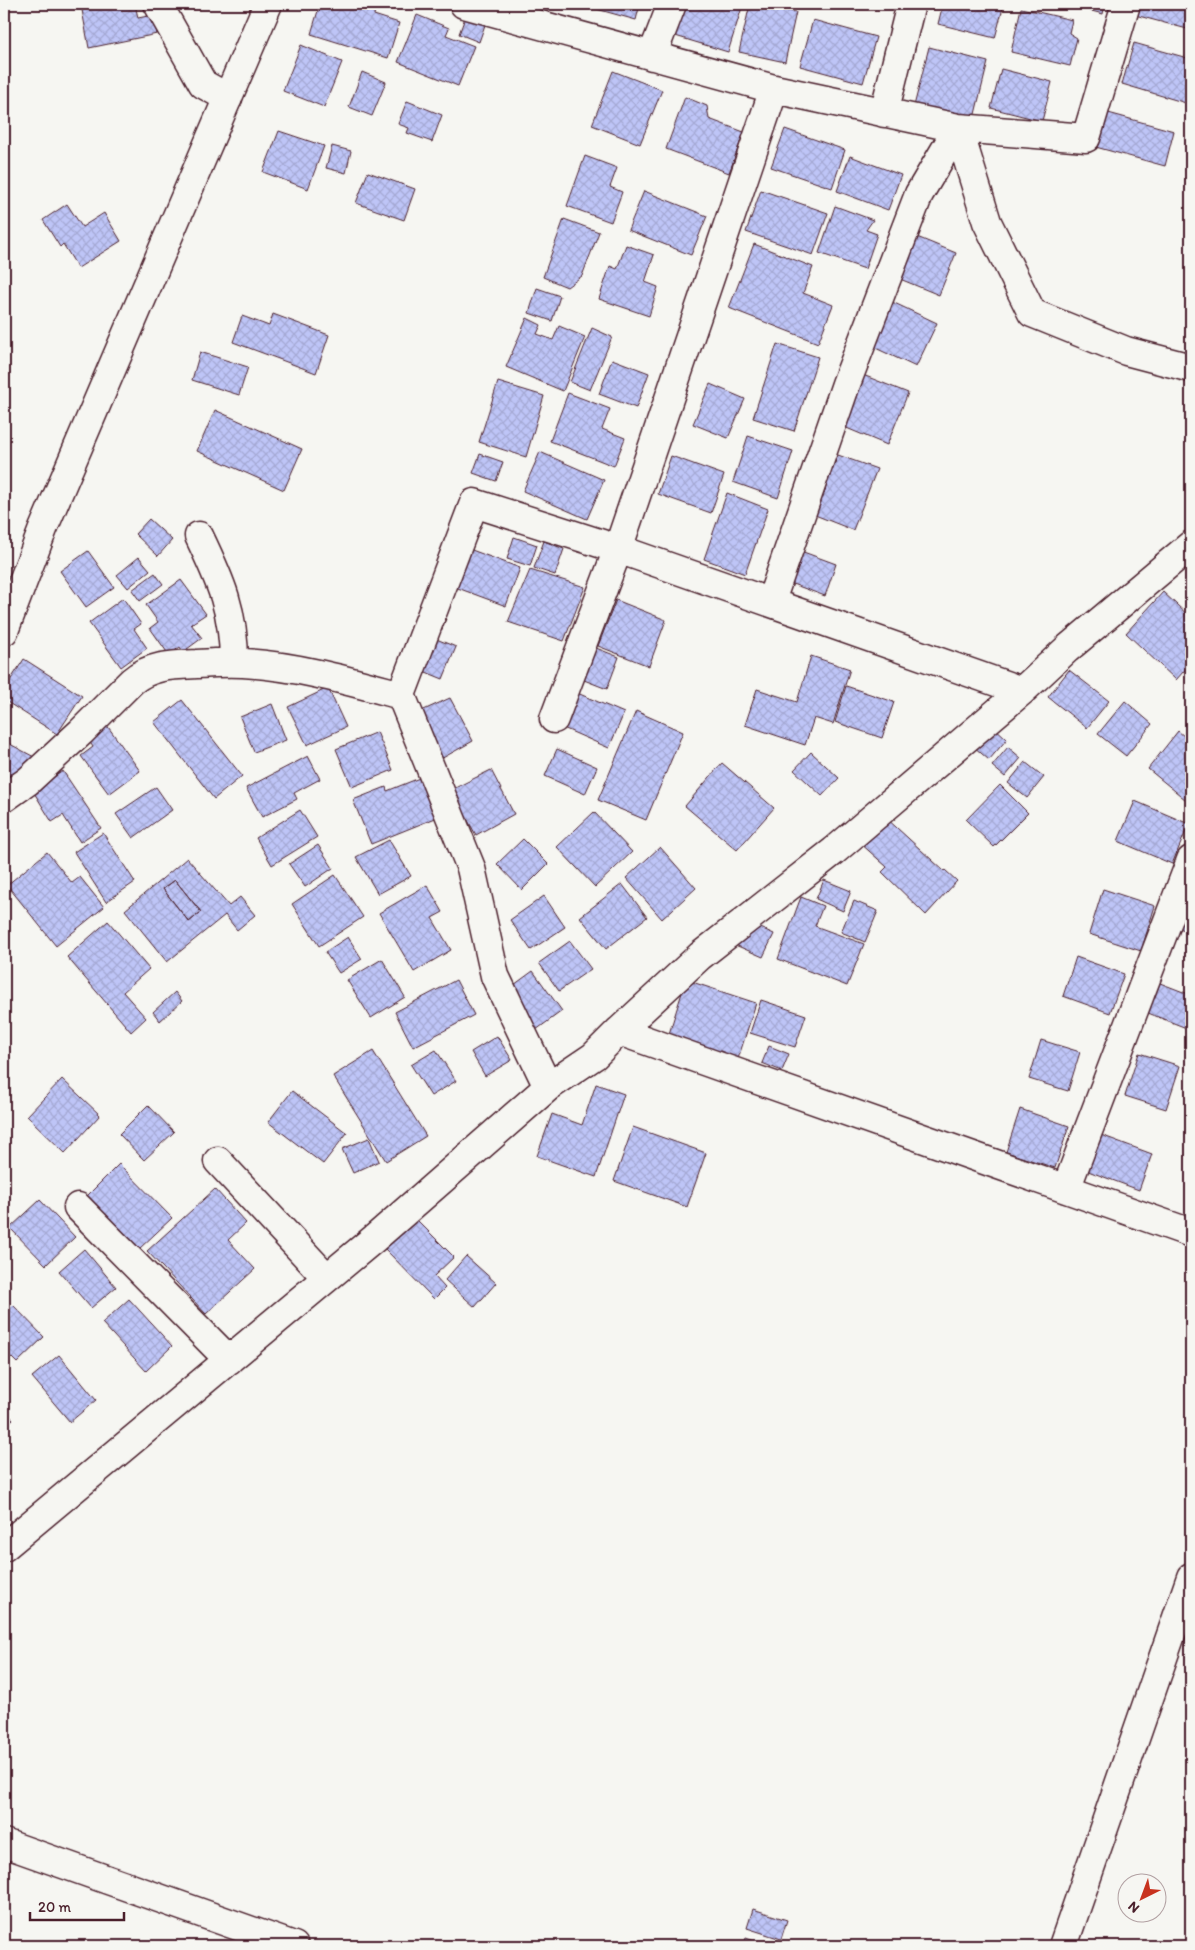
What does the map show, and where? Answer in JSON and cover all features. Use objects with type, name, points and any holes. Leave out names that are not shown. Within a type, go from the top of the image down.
[{"type":"street","points":[[158,4],[203,84],[228,98]]},
{"type":"street","points":[[4,631],[43,529],[268,4]]},
{"type":"street","points":[[464,4],[774,89],[884,113],[958,128],[1086,138],[1126,4]]},
{"type":"street","points":[[652,56],[672,4]]},
{"type":"street","points":[[884,113],[911,4]]},
{"type":"street","points":[[554,719],[618,549],[774,89]]},
{"type":"street","points":[[958,128],[987,222],[1032,313],[1126,351],[1191,368]]},
{"type":"street","points":[[771,601],[846,384],[919,194],[958,128]]},
{"type":"street","points":[[548,1088],[495,976],[471,868],[401,695],[474,503],[771,601],[1022,691]]},
{"type":"street","points":[[199,536],[216,572],[229,609],[232,621],[234,663]]},
{"type":"street","points":[[4,1547],[327,1278],[548,1088],[594,1056],[700,956],[834,851],[1022,691],[1067,649],[1191,545]]},
{"type":"street","points":[[4,798],[28,781],[140,674],[166,666],[234,663],[310,672],[401,695]]},
{"type":"street","points":[[1066,1189],[1191,860]]},
{"type":"street","points":[[619,1031],[1191,1234]]},
{"type":"street","points":[[218,1161],[327,1278]]},
{"type":"street","points":[[78,1207],[229,1360]]},
{"type":"street","points":[[1063,1946],[1191,1576]]},
{"type":"street","points":[[4,1843],[294,1946]]},
{"type":"building","points":[[116,4],[135,4],[138,18],[153,15],[157,34],[89,48],[82,10]]},
{"type":"building","points":[[320,4],[358,4],[375,9],[374,15],[399,23],[388,58],[311,34]]},
{"type":"building","points":[[516,4],[549,4],[544,17],[515,6]]},
{"type":"building","points":[[583,4],[640,4],[636,20]]},
{"type":"building","points":[[681,4],[743,4],[728,52],[672,35]]},
{"type":"building","points":[[750,4],[780,4],[779,9],[796,12],[785,62],[739,52]]},
{"type":"building","points":[[943,4],[1004,4],[995,38],[938,24]]},
{"type":"building","points":[[1065,4],[1105,4],[1103,14]]},
{"type":"building","points":[[1138,4],[1191,4],[1191,30],[1135,15]]},
{"type":"building","points":[[1021,8],[1072,20],[1069,33],[1077,38],[1070,66],[1011,52]]},
{"type":"building","points":[[417,15],[449,28],[446,35],[474,46],[458,86],[398,62]]},
{"type":"building","points":[[466,15],[486,22],[479,42],[459,34]]},
{"type":"building","points":[[813,20],[876,37],[863,83],[800,66]]},
{"type":"building","points":[[1134,43],[1191,59],[1191,86],[1186,103],[1122,84]]},
{"type":"building","points":[[301,45],[342,62],[324,107],[283,91]]},
{"type":"building","points":[[929,47],[988,62],[972,126],[913,110]]},
{"type":"building","points":[[1001,69],[1052,82],[1042,121],[991,108]]},
{"type":"building","points":[[613,71],[662,90],[640,144],[592,125]]},
{"type":"building","points":[[362,72],[386,82],[372,116],[349,107]]},
{"type":"building","points":[[685,97],[707,106],[709,119],[744,132],[729,173],[666,149]]},
{"type":"building","points":[[407,101],[442,115],[432,142],[407,133],[409,128],[398,124]]},
{"type":"building","points":[[1101,111],[1174,131],[1165,166],[1092,146]]},
{"type":"building","points":[[785,129],[845,150],[832,188],[771,167]]},
{"type":"building","points":[[279,131],[324,146],[308,189],[263,172]]},
{"type":"building","points":[[332,146],[351,151],[346,173],[326,168]]},
{"type":"building","points":[[585,156],[617,168],[610,187],[622,192],[611,222],[567,206]]},
{"type":"building","points":[[850,156],[901,175],[888,210],[837,191]]},
{"type":"building","points":[[368,172],[415,189],[404,220],[356,203]]},
{"type":"building","points":[[761,190],[828,213],[813,255],[746,232]]},
{"type":"building","points":[[644,191],[707,216],[691,255],[628,230]]},
{"type":"building","points":[[67,204],[82,227],[104,213],[121,241],[78,268],[63,244],[60,247],[43,220]]},
{"type":"building","points":[[835,206],[873,220],[866,230],[877,234],[865,269],[819,253]]},
{"type":"building","points":[[564,219],[599,232],[582,276],[567,287],[543,277]]},
{"type":"building","points":[[917,237],[956,253],[939,295],[900,279]]},
{"type":"building","points":[[754,244],[813,267],[803,293],[833,305],[818,343],[729,308]]},
{"type":"building","points":[[626,245],[654,255],[645,282],[658,287],[649,316],[599,299],[610,266],[617,269]]},
{"type":"building","points":[[537,288],[560,296],[552,321],[529,313]]},
{"type":"building","points":[[888,300],[937,323],[916,367],[867,344]]},
{"type":"building","points":[[273,314],[329,335],[316,373],[233,342],[242,316],[269,326]]},
{"type":"building","points":[[527,318],[541,325],[537,334],[553,340],[559,326],[585,337],[563,391],[506,367]]},
{"type":"building","points":[[592,328],[612,337],[590,390],[570,382]]},
{"type":"building","points":[[777,344],[818,357],[794,431],[753,418]]},
{"type":"building","points":[[200,352],[248,367],[239,395],[192,380]]},
{"type":"building","points":[[612,359],[649,373],[636,408],[599,394]]},
{"type":"building","points":[[858,373],[908,393],[887,445],[837,424]]},
{"type":"building","points":[[498,382],[544,396],[526,457],[479,442]]},
{"type":"building","points":[[710,384],[745,399],[728,438],[693,424]]},
{"type":"building","points":[[568,393],[610,409],[602,429],[625,438],[614,466],[550,441]]},
{"type":"building","points":[[215,410],[302,449],[284,490],[197,451]]},
{"type":"building","points":[[748,436],[793,451],[778,498],[733,482]]},
{"type":"building","points":[[540,452],[604,480],[587,519],[523,491]]},
{"type":"building","points":[[480,454],[503,462],[496,481],[473,473]]},
{"type":"building","points":[[838,455],[877,469],[853,530],[815,515]]},
{"type":"building","points":[[671,456],[724,475],[711,513],[658,494]]},
{"type":"building","points":[[727,493],[768,509],[745,574],[704,559]]},
{"type":"building","points":[[149,519],[172,540],[158,556],[135,534]]},
{"type":"building","points":[[514,537],[537,545],[530,566],[507,559]]},
{"type":"building","points":[[544,541],[564,549],[555,575],[534,568]]},
{"type":"building","points":[[469,549],[520,568],[506,606],[455,587]]},
{"type":"building","points":[[798,550],[836,564],[825,596],[787,582]]},
{"type":"building","points":[[88,551],[114,587],[86,607],[60,571]]},
{"type":"building","points":[[139,557],[150,570],[128,588],[117,575]]},
{"type":"building","points":[[530,570],[585,587],[564,641],[508,622]]},
{"type":"building","points":[[155,573],[163,584],[140,601],[132,590]]},
{"type":"building","points":[[181,580],[206,614],[191,624],[202,638],[183,652],[180,647],[169,655],[150,628],[158,622],[146,605]]},
{"type":"building","points":[[1163,592],[1191,618],[1191,663],[1176,680],[1126,633]]},
{"type":"building","points":[[123,598],[141,624],[134,629],[147,648],[121,667],[89,623]]},
{"type":"building","points":[[616,600],[666,620],[649,666],[598,646]]},
{"type":"building","points":[[429,636],[456,647],[443,679],[416,668]]},
{"type":"building","points":[[596,648],[619,657],[607,689],[584,680]]},
{"type":"building","points":[[811,656],[850,669],[833,724],[814,718],[805,745],[745,725],[757,689],[797,702]]},
{"type":"building","points":[[24,659],[82,696],[57,734],[4,700],[4,690]]},
{"type":"building","points":[[1069,670],[1109,701],[1087,728],[1048,697]]},
{"type":"building","points":[[846,686],[894,702],[882,738],[835,722]]},
{"type":"building","points":[[328,688],[346,727],[307,745],[288,707]]},
{"type":"building","points":[[575,692],[624,713],[609,748],[561,727]]},
{"type":"building","points":[[450,698],[473,741],[439,760],[415,714]]},
{"type":"building","points":[[182,700],[242,776],[214,799],[154,722]]},
{"type":"building","points":[[1125,701],[1152,724],[1126,756],[1098,734]]},
{"type":"building","points":[[272,704],[286,740],[254,752],[240,717]]},
{"type":"building","points":[[636,711],[683,732],[646,820],[598,800]]},
{"type":"building","points":[[106,724],[140,771],[109,794],[81,756],[93,747],[87,738]]},
{"type":"building","points":[[992,725],[1007,739],[989,760],[973,746]]},
{"type":"building","points":[[1178,731],[1191,742],[1191,804],[1148,769]]},
{"type":"building","points":[[377,732],[393,770],[352,787],[336,749]]},
{"type":"building","points":[[8,743],[36,758],[4,787],[4,751]]},
{"type":"building","points":[[1008,747],[1021,758],[1005,777],[992,766]]},
{"type":"building","points":[[557,749],[597,767],[585,794],[545,776]]},
{"type":"building","points":[[811,752],[839,778],[822,796],[794,770]]},
{"type":"building","points":[[308,756],[320,779],[294,793],[297,799],[262,817],[246,788]]},
{"type":"building","points":[[1025,762],[1044,777],[1027,798],[1008,783]]},
{"type":"building","points":[[722,763],[774,808],[737,850],[685,806]]},
{"type":"building","points":[[491,770],[514,814],[476,835],[451,790]]},
{"type":"building","points":[[63,771],[101,828],[80,842],[63,815],[52,822],[33,791]]},
{"type":"building","points":[[422,777],[438,817],[371,844],[353,800],[386,787],[387,791]]},
{"type":"building","points":[[1000,785],[1028,813],[994,847],[966,820]]},
{"type":"building","points":[[156,787],[172,810],[133,838],[116,814]]},
{"type":"building","points":[[1135,801],[1189,824],[1172,864],[1118,841]]},
{"type":"building","points":[[300,810],[317,837],[272,865],[256,838]]},
{"type":"building","points":[[594,812],[632,852],[595,887],[557,847]]},
{"type":"building","points":[[885,817],[957,881],[926,915],[882,872],[887,867],[860,843]]},
{"type":"building","points":[[103,833],[135,882],[106,902],[74,852]]},
{"type":"building","points":[[523,839],[548,864],[522,890],[497,864]]},
{"type":"building","points":[[389,840],[411,876],[378,894],[356,857]]},
{"type":"building","points":[[318,845],[333,868],[305,887],[289,864]]},
{"type":"building","points":[[660,847],[696,888],[662,919],[626,878]]},
{"type":"building","points":[[47,852],[72,883],[80,877],[104,907],[56,946],[7,885]]},
{"type":"building","points":[[187,858],[229,906],[240,897],[255,915],[237,930],[225,915],[167,962],[125,910]],"holes":[[[175,880],[201,912],[189,922],[163,889]]]},
{"type":"building","points":[[335,875],[363,917],[319,946],[292,904]]},
{"type":"building","points":[[175,880],[201,912],[189,922],[163,889]]},
{"type":"building","points":[[824,880],[851,891],[843,911],[816,899]]},
{"type":"building","points":[[622,884],[647,917],[606,949],[580,917]]},
{"type":"building","points":[[427,885],[443,912],[432,918],[451,950],[414,972],[379,913]]},
{"type":"building","points":[[1103,889],[1155,906],[1141,951],[1089,934]]},
{"type":"building","points":[[1191,894],[1191,932],[1179,928]]},
{"type":"building","points":[[544,896],[565,927],[531,950],[510,920]]},
{"type":"building","points":[[801,897],[823,906],[815,926],[864,944],[847,986],[778,959]]},
{"type":"building","points":[[854,901],[878,911],[865,942],[841,932]]},
{"type":"building","points":[[108,921],[149,969],[123,992],[146,1018],[131,1032],[67,957]]},
{"type":"building","points":[[754,925],[774,934],[763,957],[733,944]]},
{"type":"building","points":[[348,937],[362,959],[339,973],[325,952]]},
{"type":"building","points":[[570,941],[591,969],[559,991],[539,963]]},
{"type":"building","points":[[1076,957],[1124,974],[1110,1013],[1063,996]]},
{"type":"building","points":[[382,959],[405,997],[371,1018],[347,980]]},
{"type":"building","points":[[533,971],[562,1011],[536,1030],[507,990]]},
{"type":"building","points":[[456,980],[474,1015],[413,1047],[395,1012]]},
{"type":"building","points":[[686,980],[756,1003],[738,1059],[668,1037]]},
{"type":"building","points":[[1160,983],[1191,995],[1191,1024],[1189,1029],[1148,1013]]},
{"type":"building","points":[[175,992],[182,1001],[160,1021],[153,1012]]},
{"type":"building","points":[[761,1000],[806,1015],[795,1047],[750,1033]]},
{"type":"building","points":[[497,1036],[512,1060],[485,1076],[471,1052]]},
{"type":"building","points":[[1041,1040],[1080,1052],[1068,1091],[1029,1079]]},
{"type":"building","points":[[769,1046],[789,1054],[782,1071],[762,1063]]},
{"type":"building","points":[[436,1050],[456,1081],[431,1096],[411,1065]]},
{"type":"building","points":[[373,1051],[426,1136],[386,1161],[333,1076]]},
{"type":"building","points":[[1139,1053],[1180,1066],[1166,1109],[1125,1096]]},
{"type":"building","points":[[62,1079],[100,1115],[65,1153],[27,1116]]},
{"type":"building","points":[[596,1084],[624,1094],[596,1177],[537,1156],[552,1114],[582,1125]]},
{"type":"building","points":[[292,1091],[347,1133],[323,1164],[268,1122]]},
{"type":"building","points":[[148,1105],[174,1132],[144,1160],[119,1134]]},
{"type":"building","points":[[1020,1109],[1069,1126],[1055,1168],[1006,1152]]},
{"type":"building","points":[[633,1127],[706,1153],[687,1207],[614,1181]]},
{"type":"building","points":[[1101,1135],[1152,1154],[1139,1190],[1088,1171]]},
{"type":"building","points":[[369,1138],[379,1161],[353,1173],[342,1149]]},
{"type":"building","points":[[119,1164],[172,1218],[139,1249],[87,1196]]},
{"type":"building","points":[[215,1189],[246,1223],[228,1240],[255,1269],[206,1314],[147,1251]]},
{"type":"building","points":[[40,1200],[75,1237],[46,1265],[10,1228]]},
{"type":"building","points":[[415,1218],[454,1257],[434,1276],[445,1288],[434,1299],[384,1248]]},
{"type":"building","points":[[84,1249],[116,1287],[91,1308],[59,1271]]},
{"type":"building","points":[[466,1256],[496,1283],[475,1307],[445,1280]]},
{"type":"building","points":[[129,1299],[172,1346],[146,1371],[102,1323]]},
{"type":"building","points":[[13,1305],[44,1337],[17,1363],[4,1350],[4,1314]]},
{"type":"building","points":[[59,1355],[96,1400],[70,1422],[32,1377]]},
{"type":"building","points":[[4,1410],[13,1419],[4,1428]]},
{"type":"building","points":[[753,1909],[787,1920],[781,1939],[747,1928]]},
{"type":"building","points":[[746,1938],[768,1946],[743,1946]]}]
